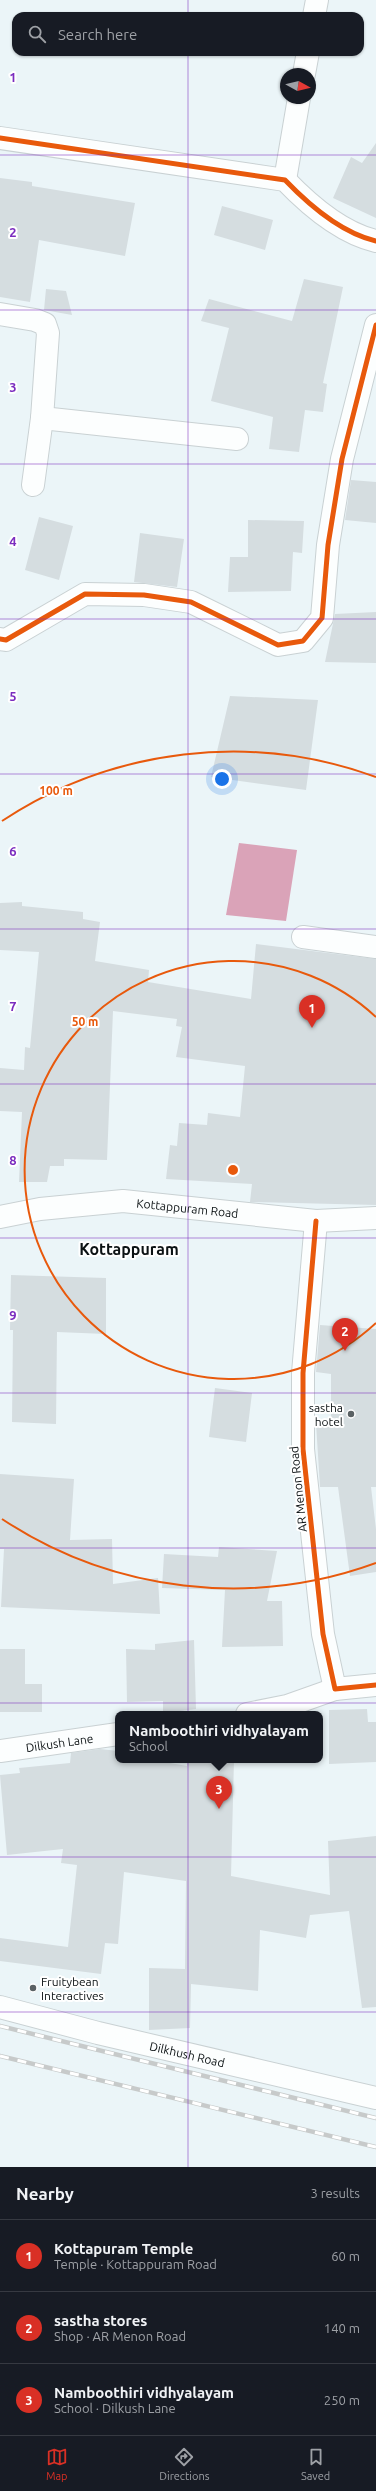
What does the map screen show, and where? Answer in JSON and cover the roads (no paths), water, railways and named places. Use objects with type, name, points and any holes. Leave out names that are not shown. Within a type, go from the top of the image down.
[{"type":"street","points":[[315,12],[317,0]]},
{"type":"street","points":[[305,68],[307,56]]},
{"type":"street","points":[[285,180],[299,104]]},
{"type":"street","points":[[0,138],[285,180],[313,208],[366,239],[376,241]]},
{"type":"street","points":[[0,314],[35,320],[45,324],[48,333],[42,418],[33,485]]},
{"type":"street","points":[[0,639],[6,640],[85,594],[144,594],[191,602],[278,645],[302,641],[322,618],[328,545],[342,460],[376,325]]},
{"type":"street","points":[[42,418],[237,439]]},
{"type":"street","points":[[303,937],[376,947]]},
{"type":"street","name":"Kottappuram Road","points":[[0,1217],[40,1209],[122,1201],[316,1221],[376,1218]]},
{"type":"street","name":"AR Menon Road","points":[[316,1221],[303,1373],[303,1449],[324,1634],[335,1689]]},
{"type":"street","points":[[262,1711],[287,1706],[335,1689],[376,1684]]},
{"type":"street","name":"Dilkush Lane","points":[[0,1751],[115,1734]]},
{"type":"street","name":"Dilkhush Road","points":[[0,2007],[98,2033],[376,2098]]},
{"type":"railway","points":[[0,2026],[376,2118]]},
{"type":"railway","points":[[0,2056],[376,2147]]},
{"type":"place","name":"Kottapuram Temple","points":[[312,1028]]},
{"type":"place","name":"sastha stores","points":[[345,1351]]},
{"type":"place","name":"sastha hotel","points":[[351,1414]]},
{"type":"place","name":"Namboothiri vidhyalayam","points":[[219,1809]]},
{"type":"place","name":"Fruitybean Interactives","points":[[33,1988]]},
{"type":"district","name":"Kottappuram","points":[[129,1249]]}]
